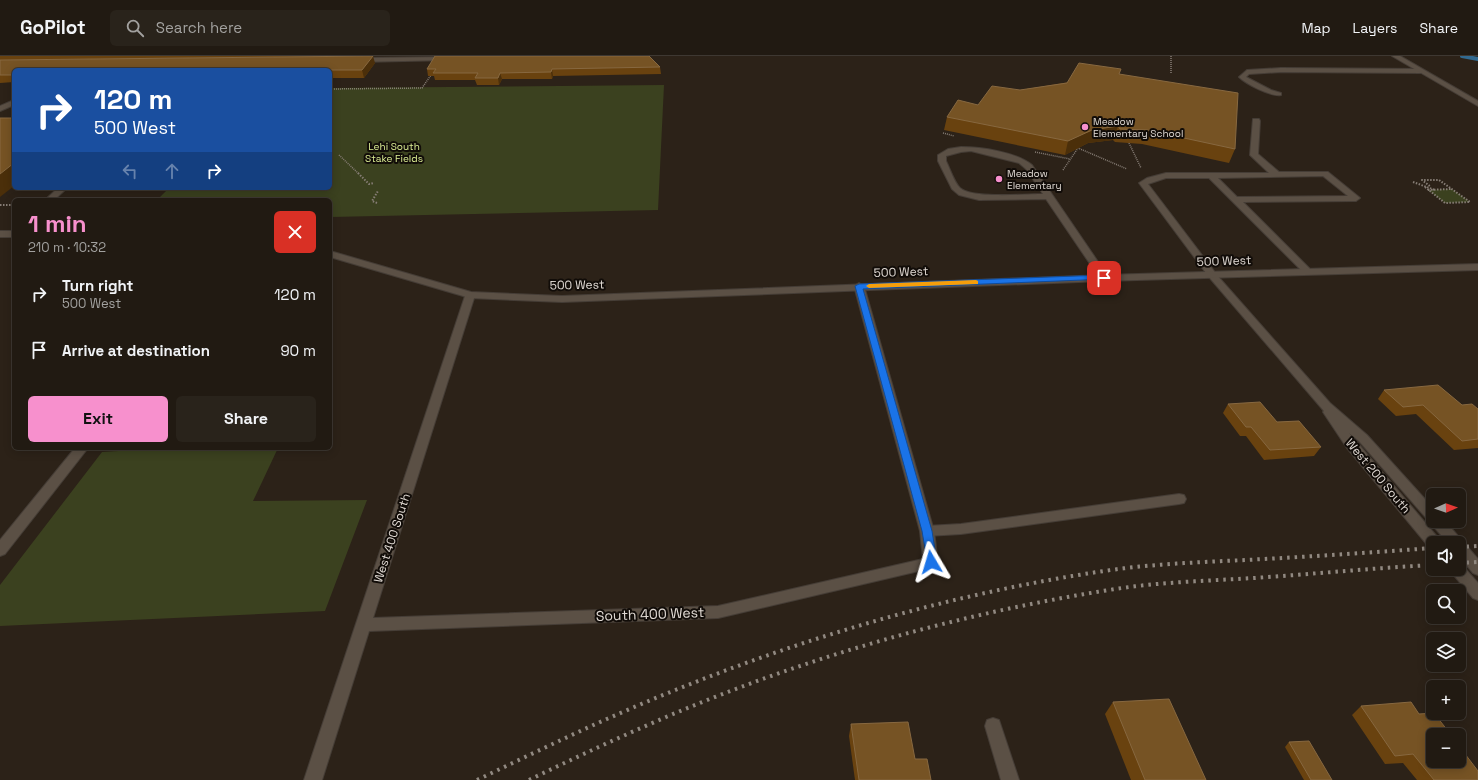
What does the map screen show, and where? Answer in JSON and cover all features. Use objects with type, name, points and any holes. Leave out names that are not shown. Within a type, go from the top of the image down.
[{"type":"street","points":[[1395,56],[1478,104]]},
{"type":"street","points":[[354,60],[410,58],[456,59]]},
{"type":"street","points":[[1279,94],[1268,91],[1242,77],[1247,72],[1281,70],[1421,71]]},
{"type":"street","points":[[0,109],[12,103]]},
{"type":"street","points":[[1256,121],[1254,155],[1278,175]]},
{"type":"street","points":[[1049,196],[979,197],[962,193],[956,189],[942,161],[942,155],[950,150],[962,148],[1022,161],[1029,167],[1049,196],[1104,278]]},
{"type":"street","points":[[1211,176],[1325,174],[1356,198],[1236,200]]},
{"type":"street","points":[[1211,176],[1307,271]]},
{"type":"street","name":"West 200 South","points":[[1211,176],[1158,177],[1148,179],[1143,182],[1212,275],[1326,406],[1363,438],[1426,509]]},
{"type":"street","points":[[51,198],[61,190]]},
{"type":"street","name":"500 West","points":[[332,255],[470,295],[562,299],[859,286],[1307,271],[1478,267]]},
{"type":"street","points":[[859,286],[927,531],[961,529],[1179,499]]},
{"type":"street","name":"West 400 South","points":[[313,780],[470,295]]},
{"type":"street","name":"West 200 South","points":[[1326,406],[1351,446],[1428,536]]},
{"type":"street","points":[[0,550],[80,450]]},
{"type":"street","points":[[1443,528],[1450,536]]},
{"type":"street","name":"South 400 West","points":[[364,625],[718,612],[931,562],[927,531]]},
{"type":"street","points":[[1466,554],[1478,568]]},
{"type":"street","points":[[1463,576],[1478,594]]},
{"type":"street","points":[[994,726],[1010,780]]},
{"type":"path","points":[[1171,56],[1171,74]]},
{"type":"path","points":[[332,89],[422,88],[434,70]]},
{"type":"path","points":[[1129,143],[1142,169]]},
{"type":"path","points":[[1063,170],[1078,148],[1127,169]]},
{"type":"path","points":[[339,155],[369,184],[374,184]]},
{"type":"path","points":[[1425,187],[1445,203],[1470,202],[1439,180],[1422,180],[1435,190]]},
{"type":"path","points":[[1413,182],[1431,187]]},
{"type":"path","points":[[1428,190],[1452,189]]},
{"type":"path","points":[[377,203],[372,201],[378,191]]},
{"type":"path","points":[[0,205],[12,205]]},
{"type":"green space","name":"Lehi South Stake Fields","points":[[664,85],[658,210],[332,217],[332,198],[159,198],[167,190],[332,190],[332,88]]},
{"type":"green space","points":[[1452,189],[1470,202],[1445,203],[1428,190]]},
{"type":"green space","points":[[134,450],[277,450],[253,501],[367,500],[325,611],[0,626],[0,585],[102,452]]},
{"type":"building","points":[[373,56],[362,70],[332,70],[332,68],[12,68],[12,75],[0,75],[0,60]]},
{"type":"building","points":[[435,56],[649,56],[660,67],[552,69],[551,72],[500,73],[498,78],[475,78],[478,73],[433,73],[436,69],[427,69]]},
{"type":"building","points":[[1079,63],[1121,69],[1119,74],[1238,93],[1235,149],[1147,130],[1120,129],[1118,126],[1092,130],[1068,141],[947,117],[958,100],[978,105],[992,86],[1020,90],[1067,83]]},
{"type":"building","points":[[0,118],[12,118],[12,165],[0,174]]},
{"type":"building","points":[[1438,385],[1462,405],[1472,404],[1478,409],[1478,439],[1462,441],[1423,405],[1403,407],[1384,390]]},
{"type":"building","points":[[1260,402],[1277,422],[1299,421],[1321,447],[1270,450],[1251,427],[1246,427],[1228,404]]},
{"type":"building","points":[[1169,699],[1206,780],[1145,780],[1113,702]]},
{"type":"building","points":[[1411,702],[1419,714],[1426,714],[1426,720],[1439,720],[1446,728],[1426,728],[1426,768],[1466,768],[1466,755],[1478,771],[1478,780],[1434,780],[1413,754],[1395,756],[1361,706]]},
{"type":"building","points":[[908,722],[915,759],[927,759],[931,780],[859,780],[851,724]]},
{"type":"building","points":[[1309,741],[1332,780],[1311,780],[1289,742]]},
{"type":"waterway","points":[[1462,56],[1478,59]]},
{"type":"railway","points":[[1466,547],[1478,546]]},
{"type":"railway","points":[[477,780],[620,713],[721,672],[828,635],[937,604],[1048,580],[1124,568],[1426,548]]},
{"type":"railway","points":[[1466,563],[1478,562]]},
{"type":"railway","points":[[529,780],[632,732],[719,695],[828,657],[939,625],[1052,600],[1127,587],[1426,565]]},
{"type":"slow traffic","points":[[869,286],[976,282]]},
{"type":"place","name":"Meadow Elementary School","points":[[1085,127]]},
{"type":"place","name":"Meadow Elementary","points":[[999,179]]},
{"type":"route","points":[[931,562],[927,531],[859,286],[1104,278]]}]
